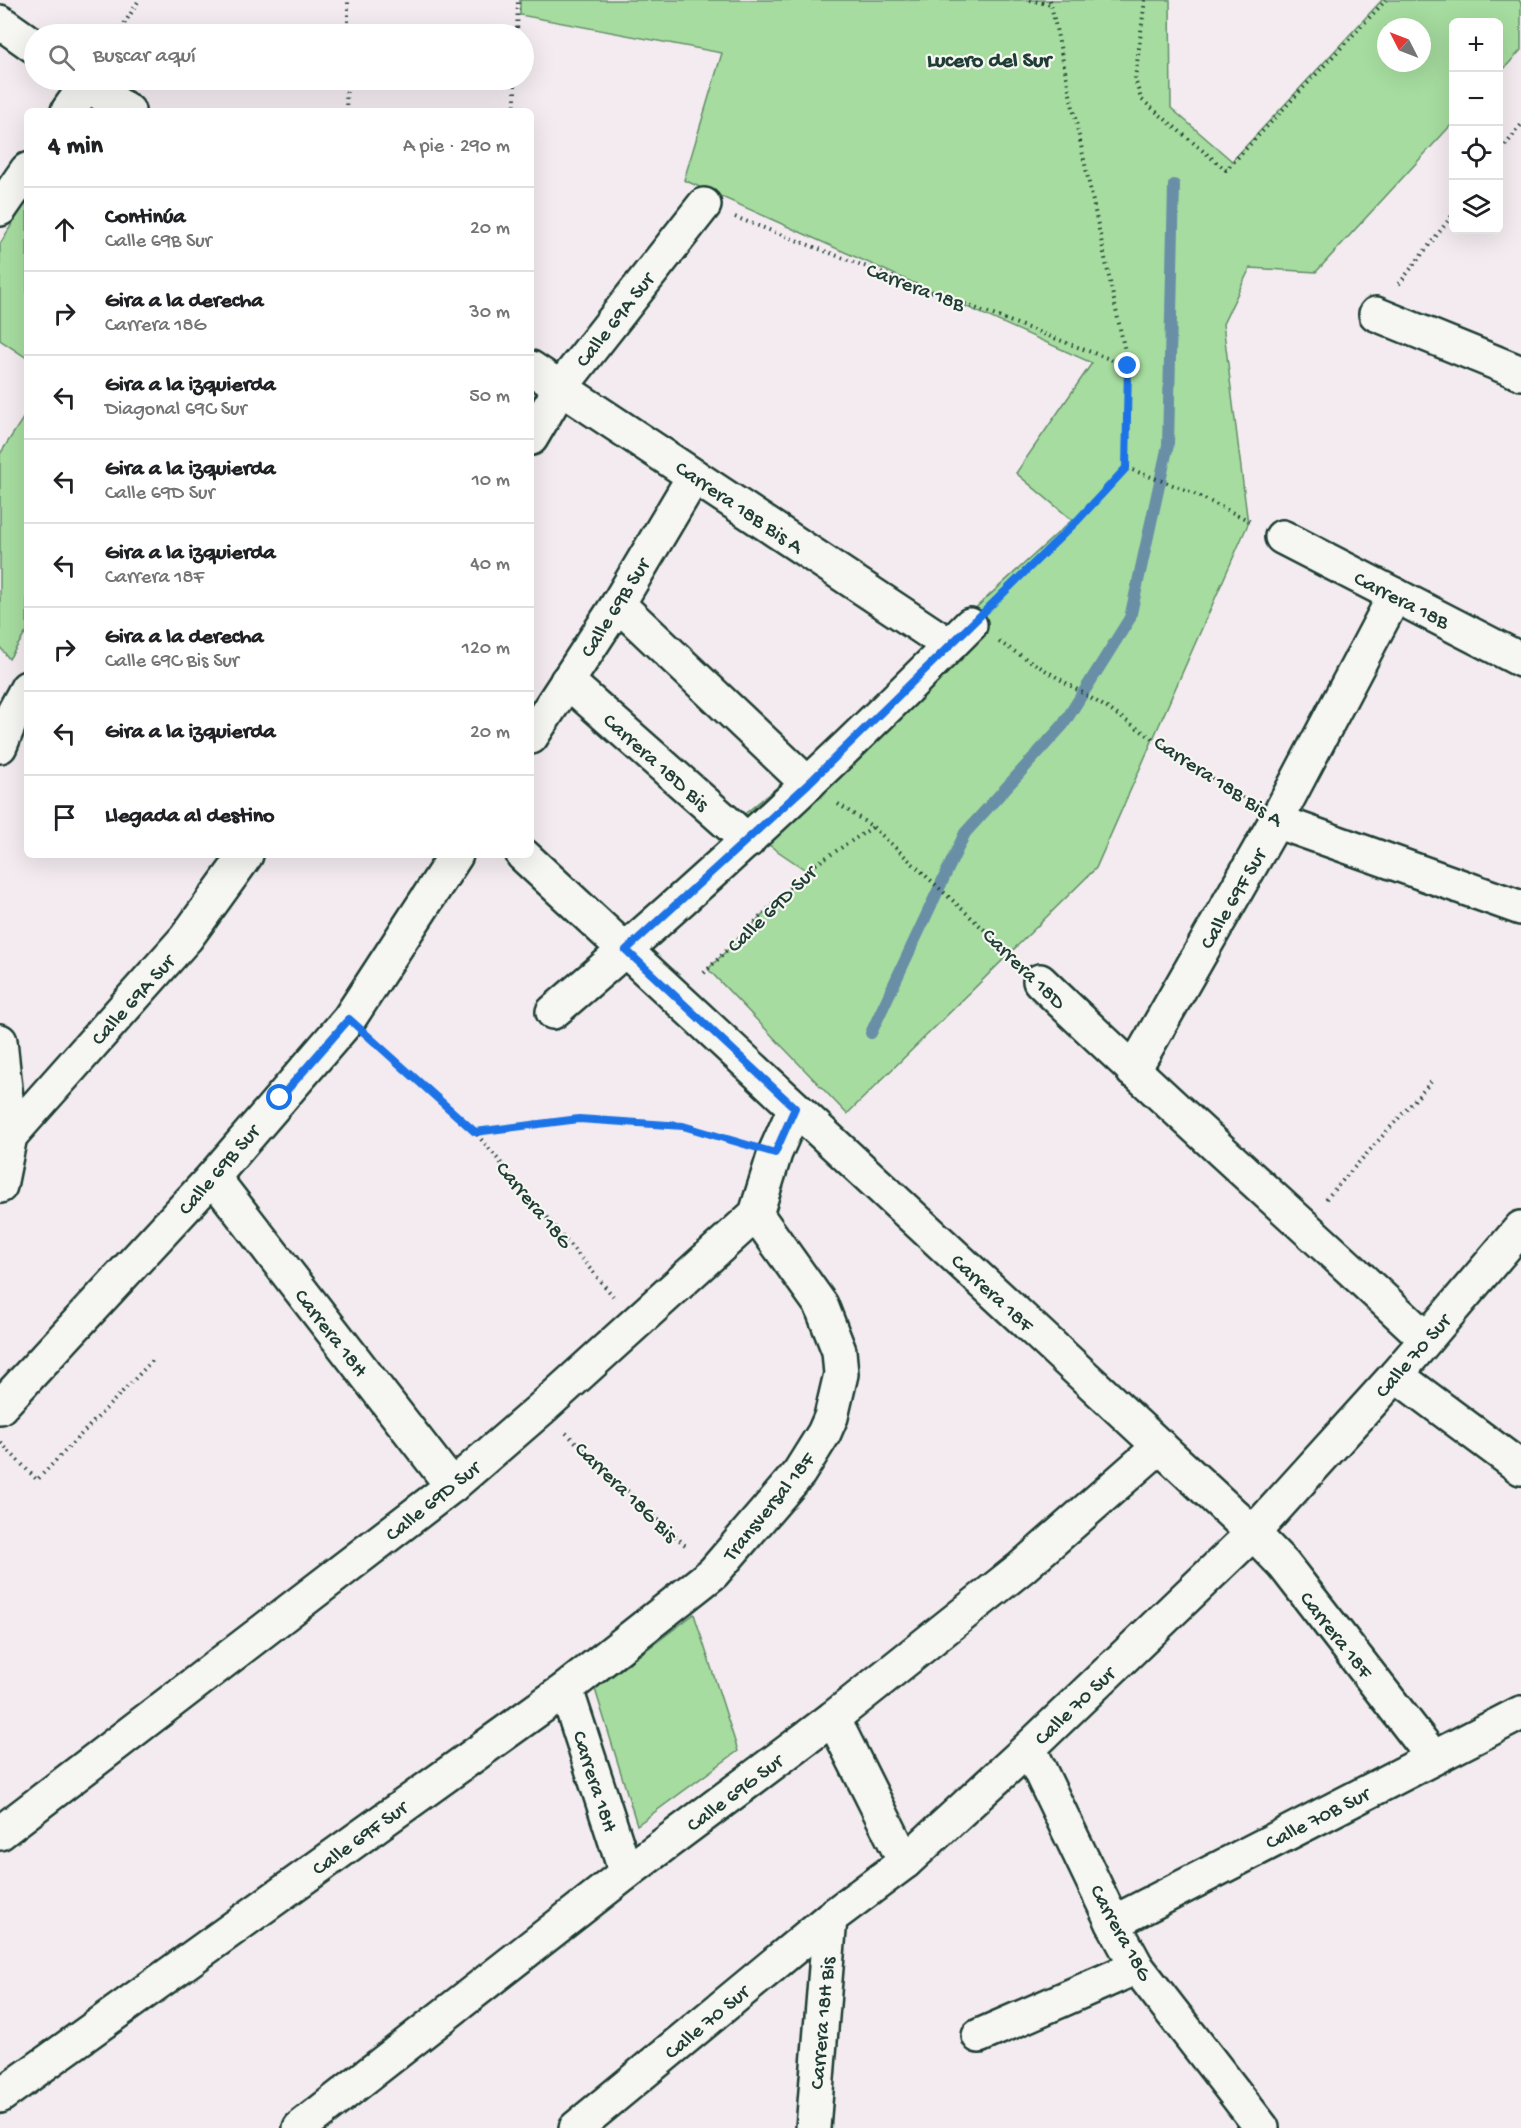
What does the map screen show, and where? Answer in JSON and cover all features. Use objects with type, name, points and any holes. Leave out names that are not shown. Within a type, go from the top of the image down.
[{"type":"street","points":[[0,22],[24,39]]},
{"type":"street","points":[[70,108],[80,90]]},
{"type":"street","points":[[96,90],[123,108]]},
{"type":"street","points":[[0,208],[24,174]]},
{"type":"street","name":"Calle 69A Sur","points":[[534,433],[561,387],[704,206]]},
{"type":"street","points":[[1376,314],[1521,373]]},
{"type":"street","name":"Carrera 18B Bis A","points":[[534,370],[694,476],[959,635]]},
{"type":"street","name":"Calle 69B Sur","points":[[534,732],[618,604],[694,476]]},
{"type":"street","name":"Carrera 18B","points":[[1282,537],[1521,660]]},
{"type":"street","name":"Calle 69F Sur","points":[[1133,1071],[1276,821],[1395,595]]},
{"type":"street","points":[[618,604],[808,784]]},
{"type":"street","points":[[553,1012],[748,841],[959,635]]},
{"type":"street","name":"Carrera 18D Bis","points":[[567,681],[748,841]]},
{"type":"street","points":[[2,734],[24,694]]},
{"type":"street","name":"Carrera 18B Bis A","points":[[1276,821],[1521,908]]},
{"type":"street","name":"Calle 69A Sur","points":[[10,1136],[186,938],[244,858]]},
{"type":"street","name":"Calle 69B Sur","points":[[0,1407],[213,1178],[349,1019],[454,858]]},
{"type":"street","name":"Carrera 18F","points":[[526,858],[1253,1533],[1284,1565],[1433,1757]]},
{"type":"street","name":"Carrera 18D","points":[[1040,981],[1133,1071],[1304,1224],[1426,1339]]},
{"type":"street","points":[[0,1041],[10,1136],[0,1186]]},
{"type":"street","points":[[756,1214],[775,1153],[795,1108]]},
{"type":"street","name":"Carrera 18H","points":[[213,1178],[452,1486]]},
{"type":"street","name":"Calle 69D Sur","points":[[0,1833],[452,1486],[541,1409],[756,1214]]},
{"type":"street","name":"Transversal 18F","points":[[713,1573],[799,1473],[824,1433],[838,1393],[841,1374],[839,1351],[820,1305],[756,1214]]},
{"type":"street","name":"Calle 70 Sur","points":[[576,2128],[830,1918],[905,1862],[1029,1748],[1253,1533],[1426,1339],[1516,1244]]},
{"type":"street","points":[[1396,1375],[1521,1468]]},
{"type":"street","name":"Calle 69G Sur","points":[[300,2128],[626,1873],[832,1718],[1021,1568],[1160,1446]]},
{"type":"street","name":"Calle 69F Sur","points":[[0,2096],[566,1689],[713,1573]]},
{"type":"street","name":"Carrera 18H","points":[[566,1689],[626,1873]]},
{"type":"street","name":"Calle 70B Sur","points":[[1113,1923],[1521,1713]]},
{"type":"street","points":[[832,1718],[905,1862]]},
{"type":"street","name":"Carrera 18G","points":[[1029,1748],[1113,1923],[1137,1967],[1262,2128]]},
{"type":"street","name":"Carrera 18H Bis","points":[[813,2128],[830,1918]]},
{"type":"street","points":[[979,2036],[1137,1967]]},
{"type":"path","points":[[124,24],[140,0]]},
{"type":"path","points":[[348,0],[348,24]]},
{"type":"path","points":[[517,24],[518,0]]},
{"type":"path","points":[[959,635],[1076,522],[1126,468],[1128,366],[1051,2],[1030,0]]},
{"type":"path","points":[[1145,0],[1135,79],[1141,99],[1226,171],[1386,0]]},
{"type":"path","points":[[346,108],[347,90]]},
{"type":"path","points":[[515,108],[516,90]]},
{"type":"path","points":[[1503,148],[1521,125]]},
{"type":"path","name":"Carrera 18B","points":[[704,206],[1128,366]]},
{"type":"path","points":[[1376,314],[1449,219]]},
{"type":"path","points":[[1126,468],[1184,489],[1282,537]]},
{"type":"path","name":"Carrera 18B Bis A","points":[[959,635],[1061,679],[1276,821]]},
{"type":"path","name":"Carrera 18D","points":[[808,784],[873,827],[1040,981]]},
{"type":"path","name":"Calle 69D Sur","points":[[677,999],[807,870],[873,827]]},
{"type":"path","name":"Carrera 18G","points":[[349,1019],[475,1132],[635,1322]]},
{"type":"path","points":[[1304,1224],[1431,1082]]},
{"type":"path","points":[[475,1132],[579,1119],[683,1126],[775,1153]]},
{"type":"path","points":[[0,1442],[37,1480],[155,1358]]},
{"type":"path","name":"Carrera 18G Bis","points":[[541,1409],[713,1573]]},
{"type":"green space","points":[[520,0],[1170,0],[1171,108],[1232,161],[1382,0],[1519,0],[1521,3],[1521,50],[1503,70],[1503,18],[1449,18],[1449,127],[1316,272],[1250,268],[1223,324],[1248,524],[1096,868],[847,1114],[708,969],[807,871],[735,822],[799,769],[1072,520],[1016,473],[1092,363],[684,180],[722,53],[520,15]]},
{"type":"green space","points":[[24,204],[24,356],[0,340],[0,244]]},
{"type":"green space","points":[[24,417],[24,636],[9,659],[0,647],[0,454]]},
{"type":"green space","points":[[694,1614],[738,1751],[637,1825],[595,1689]]},
{"type":"waterway","points":[[871,1033],[965,833],[1063,725],[1130,618],[1168,445],[1174,185]]},
{"type":"district","name":"Lucero del Sur","points":[[989,58]]},
{"type":"route","points":[[280,1098],[349,1019],[475,1132],[579,1119],[683,1126],[775,1153],[795,1108],[626,950],[808,784],[1076,522],[1126,468],[1128,366]]}]
